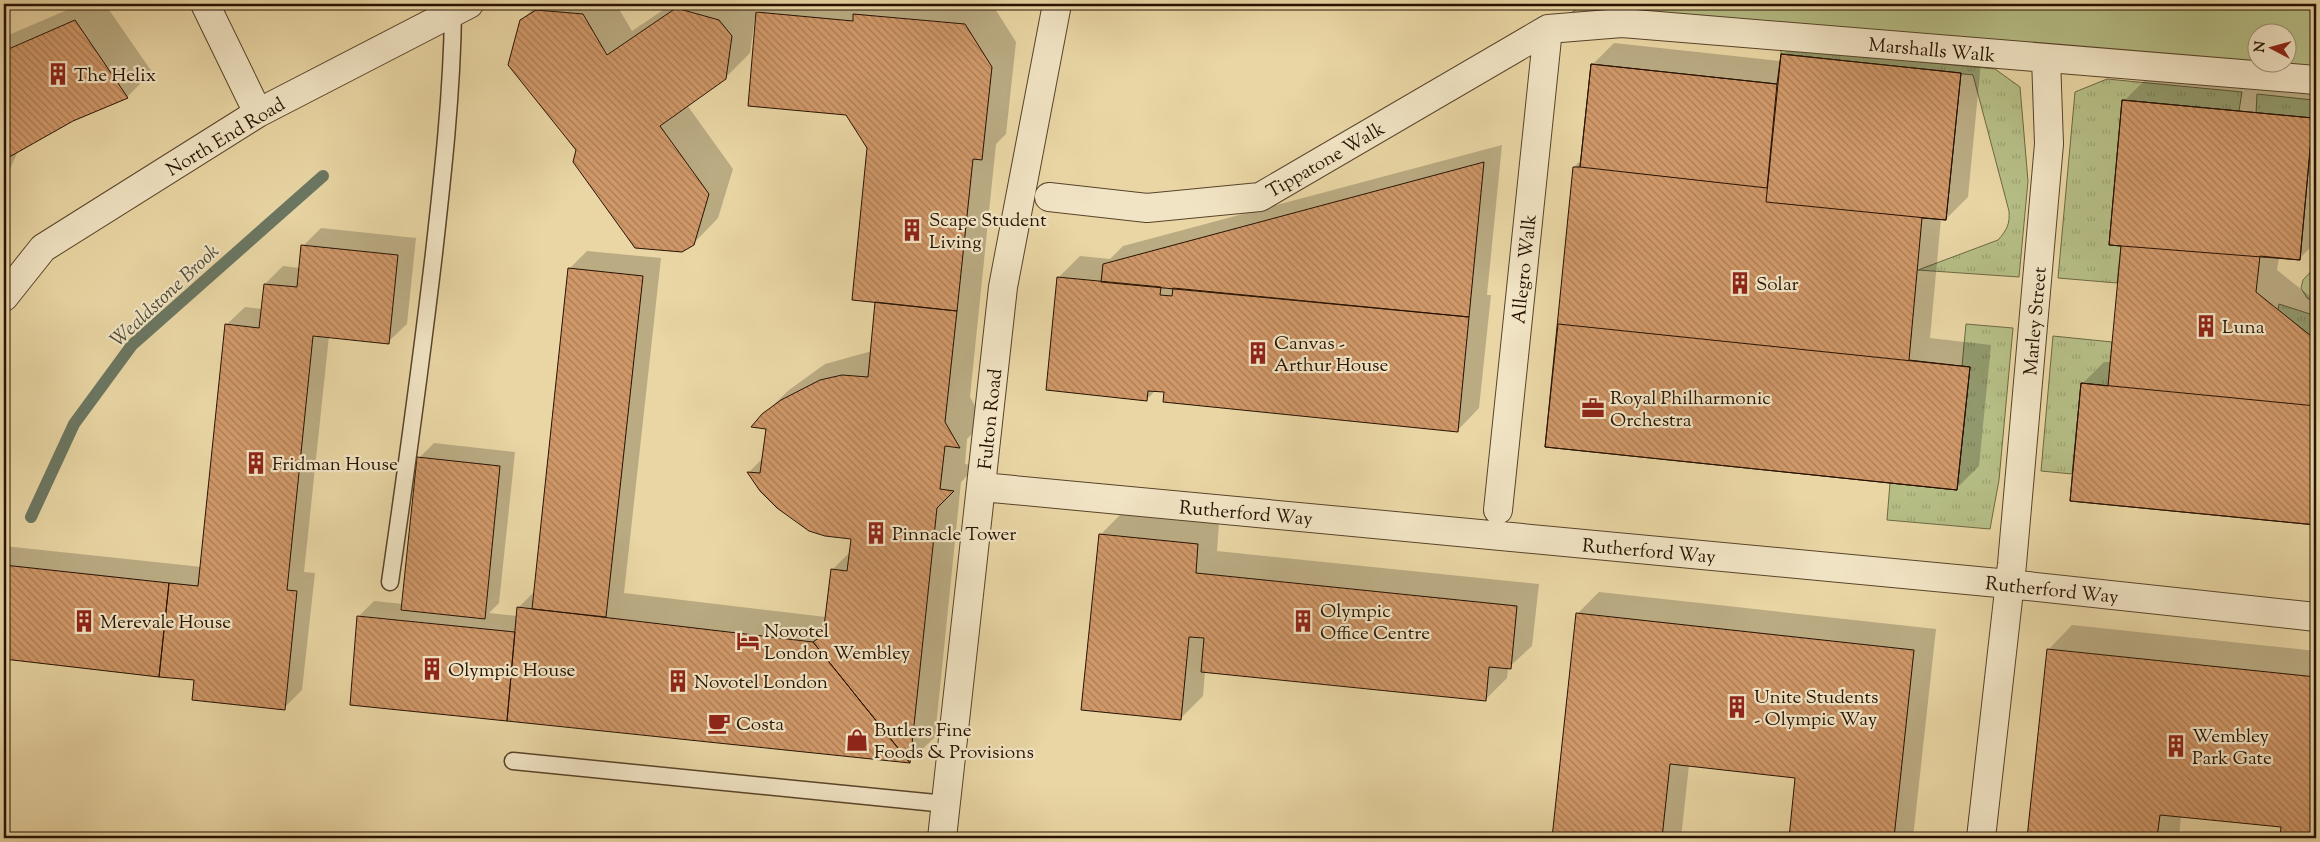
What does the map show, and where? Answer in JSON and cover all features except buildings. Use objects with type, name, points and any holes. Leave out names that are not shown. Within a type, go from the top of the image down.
[{"type":"street","points":[[205,4],[258,113]]},
{"type":"street","name":"Fulton Road","points":[[942,838],[1003,287],[1057,4]]},
{"type":"street","name":"North End Road","points":[[4,297],[42,248],[258,113],[461,8]]},
{"type":"street","name":"Marshalls Walk","points":[[1548,28],[1622,23],[2316,80]]},
{"type":"street","name":"Tippatone Walk","points":[[1049,197],[1148,208],[1260,197],[1548,28]]},
{"type":"street","name":"Allegro Walk","points":[[1498,510],[1548,28]]},
{"type":"street","name":"Marley Street","points":[[1981,838],[2009,584],[2049,144],[2046,58]]},
{"type":"street","name":"Rutherford Way","points":[[982,487],[2009,584],[2316,617]]},
{"type":"lane","points":[[390,582],[418,397],[442,185],[452,66],[461,8]]},
{"type":"lane","points":[[513,761],[946,804]]},
{"type":"green space","points":[[1584,4],[2316,4],[2316,80],[1548,29]]},
{"type":"green space","points":[[1781,48],[1995,69],[2020,87],[2028,181],[2019,277],[1918,270],[1998,240],[2006,230],[2009,220],[2009,211],[1973,75],[1781,54]]},
{"type":"green space","points":[[2107,79],[2242,92],[2239,111],[2123,100],[2110,245],[2121,246],[2117,283],[2058,278],[2075,92]]},
{"type":"green space","points":[[2257,94],[2313,100],[2316,102],[2316,119],[2256,113]]},
{"type":"green space","points":[[2316,266],[2316,303],[2307,298],[2301,288],[2303,280]]},
{"type":"green space","points":[[2279,304],[2310,314],[2316,319],[2316,340],[2278,310]]},
{"type":"green space","points":[[1966,324],[2013,328],[1999,480],[1990,529],[1887,520],[1890,483],[1957,490],[1970,367],[1962,366]]},
{"type":"green space","points":[[2053,336],[2112,342],[2108,386],[2081,383],[2072,474],[2041,471]]},
{"type":"waterway","name":"Wealdstone Brook","points":[[31,517],[74,424],[132,345],[323,176]]},
{"type":"place","name":"The Helix","points":[[58,74]]},
{"type":"place","name":"Scape Student Living","points":[[912,230]]},
{"type":"place","name":"Solar","points":[[1740,283]]},
{"type":"place","name":"Luna","points":[[2206,326]]},
{"type":"place","name":"Canvas - Arthur House","points":[[1258,353]]},
{"type":"place","name":"Royal Philharmonic Orchestra","points":[[1593,408]]},
{"type":"place","name":"Fridman House","points":[[256,463]]},
{"type":"place","name":"Pinnacle Tower","points":[[876,533]]},
{"type":"place","name":"Merevale House","points":[[84,621]]},
{"type":"place","name":"Olympic Office Centre","points":[[1303,621]]},
{"type":"place","name":"Novotel London Wembley","points":[[748,641]]},
{"type":"place","name":"Olympic House","points":[[432,669]]},
{"type":"place","name":"Novotel London","points":[[678,681]]},
{"type":"place","name":"Unite Students - Olympic Way","points":[[1737,707]]},
{"type":"place","name":"Costa","points":[[719,723]]},
{"type":"place","name":"Butlers Fine Foods & Provisions","points":[[857,740]]},
{"type":"place","name":"Wembley Park Gate","points":[[2176,746]]}]
